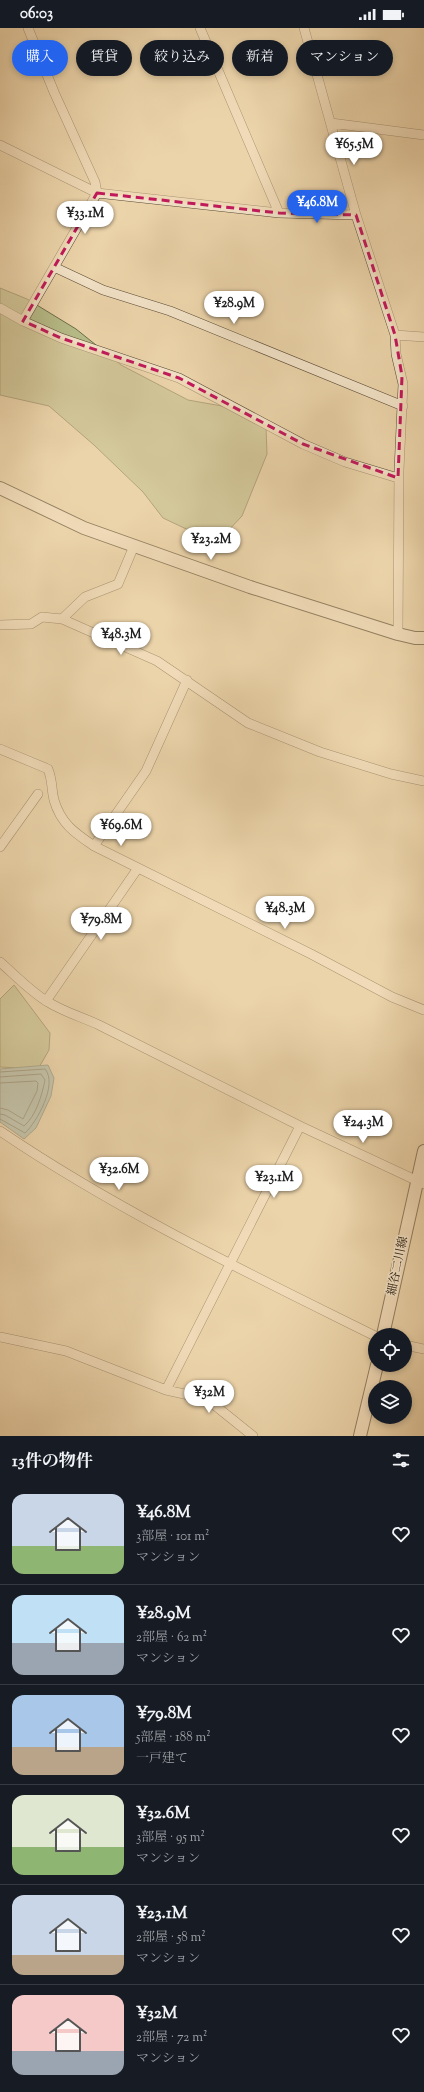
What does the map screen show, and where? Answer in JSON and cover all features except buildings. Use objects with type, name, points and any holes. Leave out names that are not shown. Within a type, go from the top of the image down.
[{"type":"street","points":[[23,321],[97,193],[95,182],[54,92],[28,28]]},
{"type":"street","points":[[200,28],[279,212]]},
{"type":"street","points":[[304,28],[356,215],[395,335],[396,354],[403,384],[398,478],[398,634]]},
{"type":"street","points":[[331,123],[424,135]]},
{"type":"street","points":[[0,145],[85,189],[97,193],[279,212],[356,215]]},
{"type":"street","points":[[54,267],[103,290],[170,310],[403,406]]},
{"type":"street","points":[[0,308],[23,321],[61,338],[179,378],[245,415],[303,444],[345,462],[398,478]]},
{"type":"street","points":[[395,335],[424,337]]},
{"type":"street","points":[[0,488],[84,528],[250,588],[398,634],[416,638],[424,638]]},
{"type":"street","points":[[62,619],[85,597],[118,584],[134,546]]},
{"type":"street","points":[[0,625],[31,624],[42,617],[62,619],[157,661],[248,723],[320,752],[391,774],[424,781]]},
{"type":"street","points":[[94,846],[146,771],[187,680]]},
{"type":"street","points":[[0,749],[48,769],[53,780],[54,799],[69,829],[94,846],[392,997],[424,1010]]},
{"type":"street","points":[[0,847],[38,794]]},
{"type":"street","points":[[46,1001],[138,868]]},
{"type":"street","points":[[0,962],[46,1001],[62,1010],[78,1015],[99,1025],[300,1126],[421,1183]]},
{"type":"street","points":[[166,1390],[300,1126]]},
{"type":"street","points":[[0,1131],[79,1181],[229,1264],[368,1333]]},
{"type":"street","name":"細谷二川線","points":[[385,1328],[421,1183],[424,1151]]},
{"type":"street","points":[[0,1337],[66,1351],[166,1390],[207,1400],[253,1436]]},
{"type":"street","points":[[412,1346],[424,1349]]},
{"type":"street","points":[[360,1436],[375,1372]]},
{"type":"highlighted area","points":[[97,193],[279,213],[356,215],[395,335],[402,376],[398,478],[303,444],[179,378],[61,338],[23,321]]},
{"type":"green space","points":[[0,288],[27,299],[76,329],[121,365],[188,400],[233,408],[266,427],[267,454],[242,516],[225,534],[199,535],[163,518],[143,492],[94,445],[49,406],[0,395]]},
{"type":"green space","points":[[14,985],[50,1033],[49,1050],[38,1069],[0,1067],[0,999]]},
{"type":"water","points":[[48,1065],[54,1078],[51,1096],[36,1128],[24,1139],[0,1122],[0,1069]]}]
